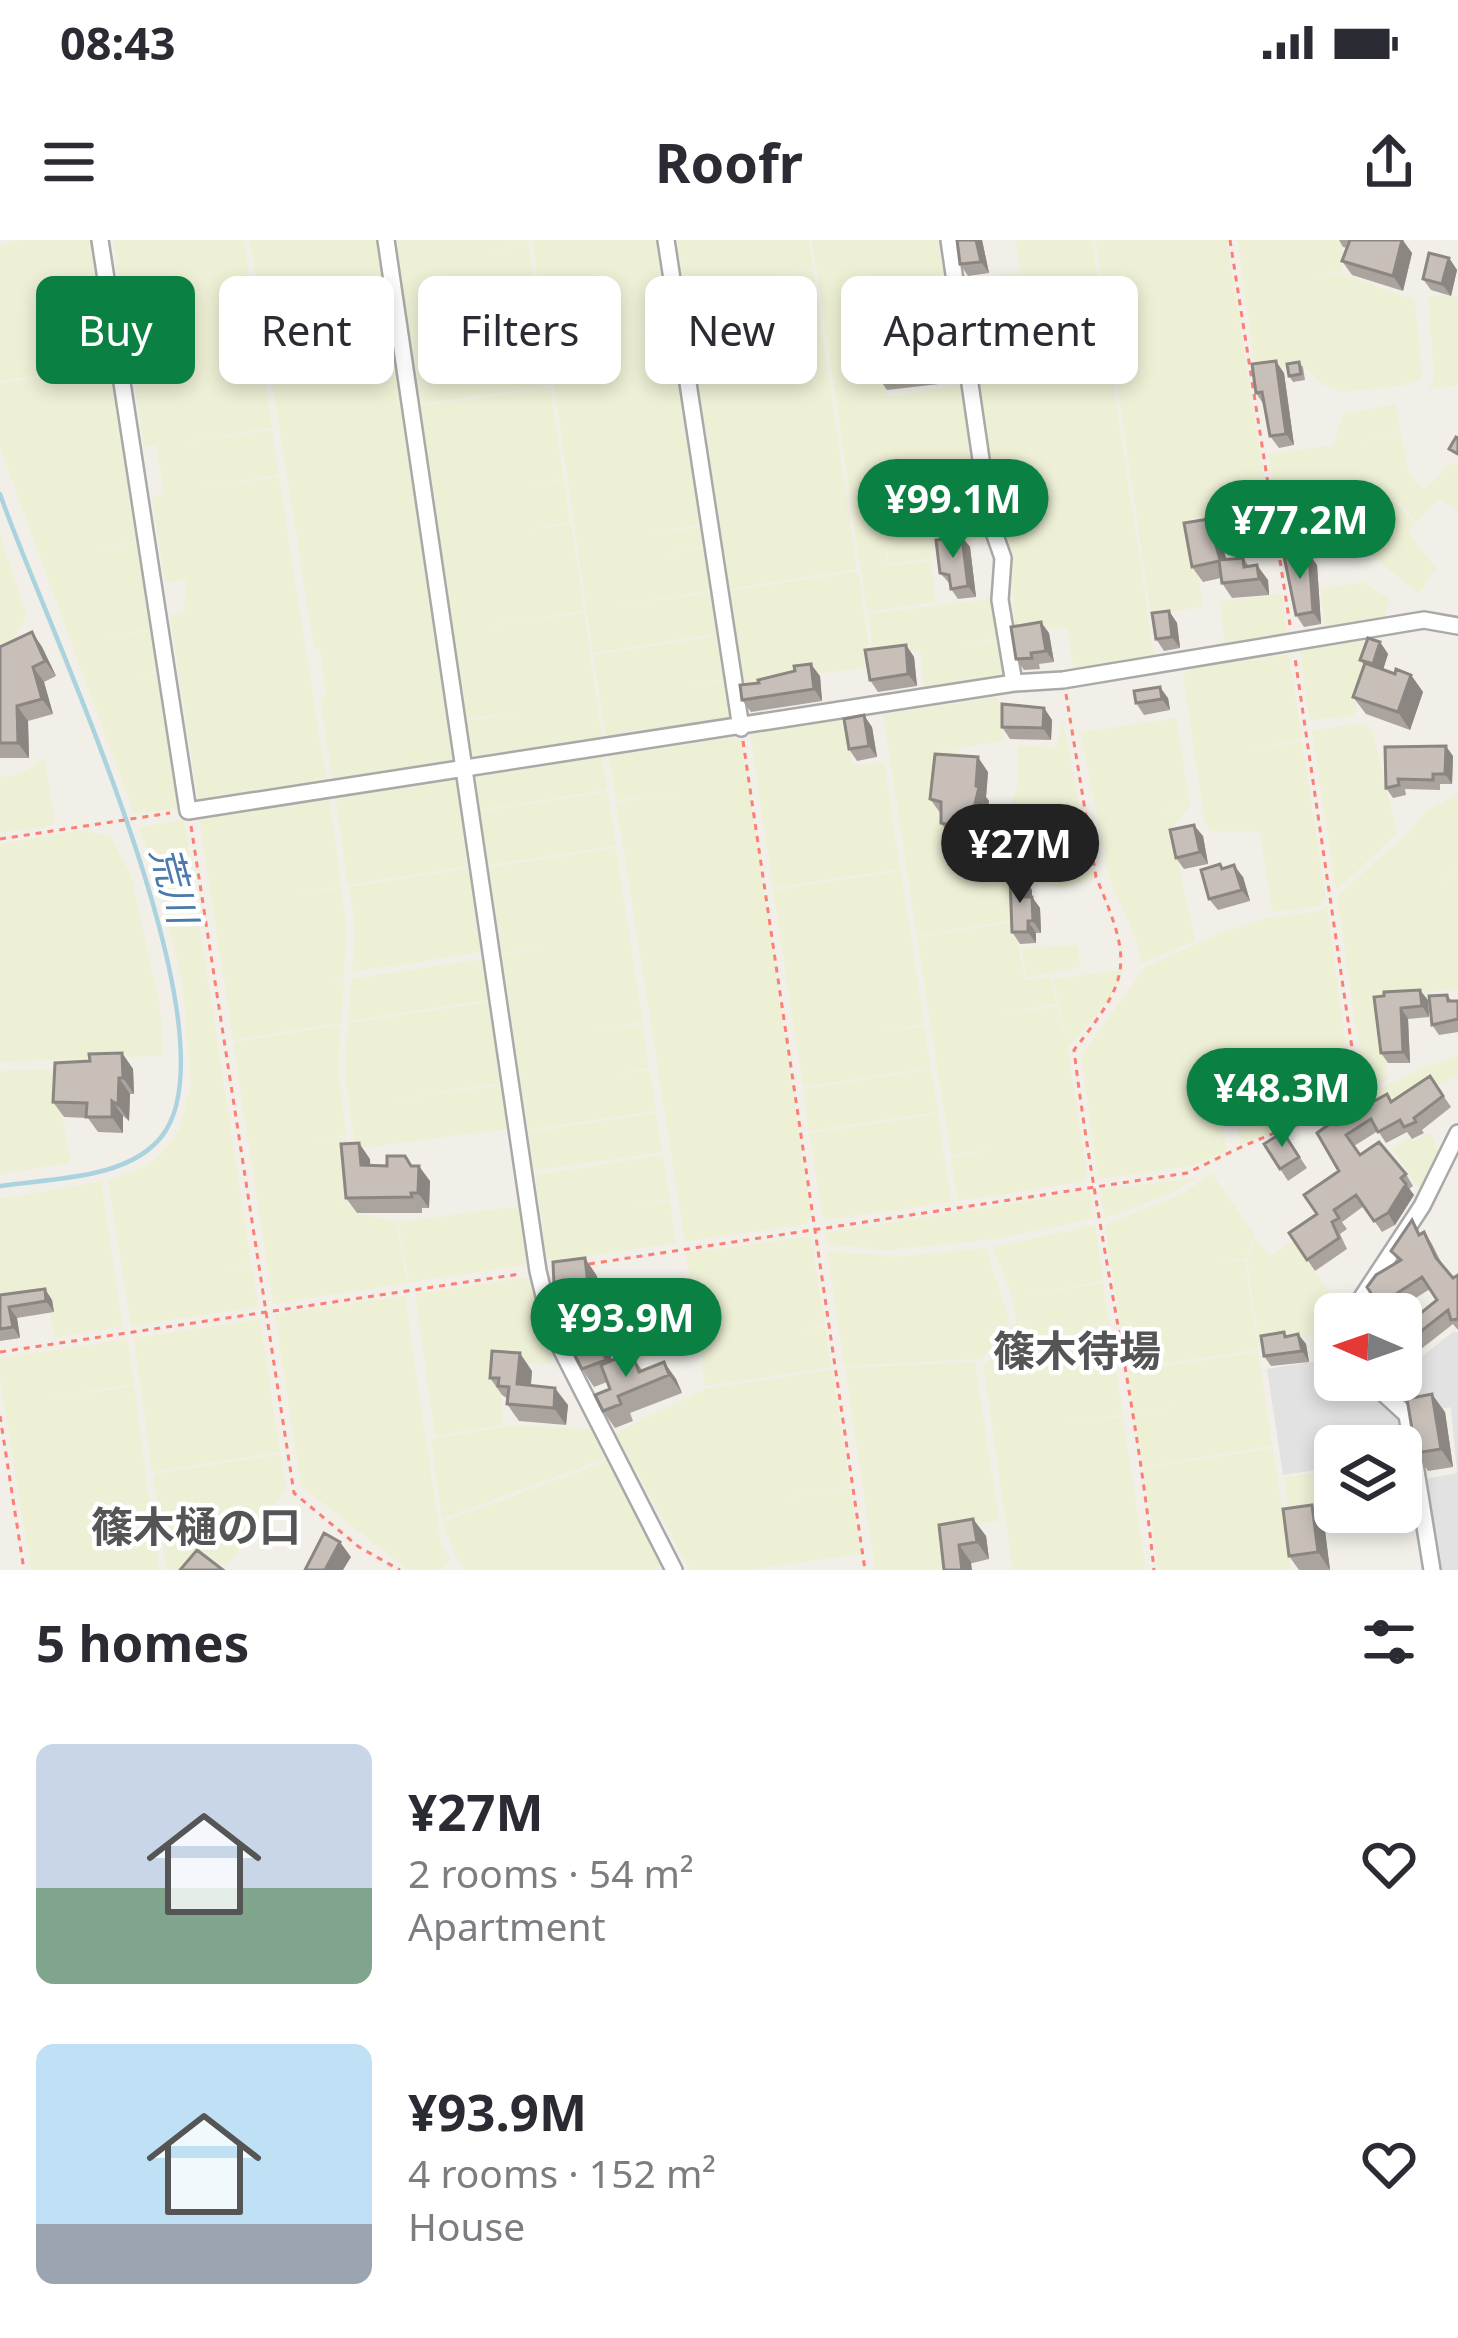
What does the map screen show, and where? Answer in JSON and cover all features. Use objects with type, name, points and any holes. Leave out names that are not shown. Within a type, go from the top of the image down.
[{"type":"street","points":[[100,240],[188,811],[1014,683],[1063,680],[1424,620],[1458,626]]},
{"type":"street","points":[[386,240],[538,1271],[553,1333],[674,1570]]},
{"type":"street","points":[[666,240],[741,728]]},
{"type":"street","points":[[949,240],[990,521],[1003,558],[1000,600],[1014,683]]},
{"type":"street","points":[[1366,1293],[1422,1207],[1458,1133]]},
{"type":"street","points":[[1392,1401],[1407,1415],[1432,1570]]},
{"type":"path","points":[[584,1264],[1187,1173],[1299,1126],[1358,1089],[1230,240]]},
{"type":"path","points":[[1063,680],[1096,877],[1108,905],[1123,969],[1111,1002],[1074,1050],[1092,1184],[1126,1364],[1154,1570]]},
{"type":"path","points":[[741,728],[865,1570]]},
{"type":"path","points":[[0,838],[188,811],[294,1493],[359,1547],[400,1570]]},
{"type":"path","points":[[0,1352],[538,1271]]},
{"type":"path","points":[[0,1416],[24,1570]]},
{"type":"green space","points":[[18,240],[96,240],[102,276],[36,276],[36,375],[0,381],[0,246]]},
{"type":"green space","points":[[114,240],[243,240],[249,276],[219,276],[219,301],[199,304],[219,301],[219,384],[265,384],[272,428],[185,442],[272,430],[279,475],[200,488],[279,477],[327,785],[198,801],[170,615],[184,612],[186,580],[165,582],[152,497],[164,494],[156,445],[144,447],[135,384],[195,384],[195,276],[119,276]]},
{"type":"green space","points":[[250,240],[381,240],[386,276],[256,276]]},
{"type":"green space","points":[[395,240],[528,240],[529,244],[488,251],[529,245],[534,276],[418,276],[418,384],[550,386],[419,404]]},
{"type":"green space","points":[[532,240],[663,240],[668,276],[645,276],[645,331],[621,335],[621,276],[537,276]]},
{"type":"green space","points":[[677,240],[809,240],[813,268],[780,274],[813,270],[814,276],[682,276]]},
{"type":"green space","points":[[812,240],[947,240],[952,276],[841,276],[841,384],[885,384],[887,397],[968,384],[994,538],[933,545],[931,559],[890,564],[885,544],[888,566],[931,561],[935,602],[867,612]]},
{"type":"green space","points":[[1016,240],[1092,240],[1097,276],[992,276],[1021,272]]},
{"type":"green space","points":[[1096,240],[1227,240],[1268,507],[1191,519],[1203,607],[1151,615],[1117,384],[1138,384],[1138,276],[1101,276]]},
{"type":"green space","points":[[1237,240],[1343,240],[1342,271],[1315,273],[1342,273],[1415,300],[1422,377],[1402,386],[1341,392],[1322,384],[1302,364],[1256,372]]},
{"type":"green space","points":[[1458,295],[1458,385],[1428,389],[1433,365],[1428,296]]},
{"type":"green space","points":[[818,304],[831,392],[791,399],[831,393],[857,569],[730,589],[698,384],[817,384]]},
{"type":"green space","points":[[394,327],[458,754],[455,764],[333,784],[320,698],[326,696],[320,649],[314,649],[273,384],[394,384]]},
{"type":"green space","points":[[645,332],[645,384],[684,384],[705,524],[648,534],[706,526],[709,546],[668,553],[709,548],[715,590],[615,606],[715,592],[722,633],[593,653],[553,384],[621,384],[621,336]]},
{"type":"green space","points":[[36,377],[36,384],[119,384],[143,540],[99,548],[144,542],[158,628],[105,637],[158,630],[164,670],[139,675],[165,672],[185,799],[179,808],[134,814],[0,448],[0,383]]},
{"type":"green space","points":[[979,384],[1113,384],[1155,662],[1074,673],[1067,627],[1015,629],[1010,556]]},
{"type":"green space","points":[[550,388],[564,479],[523,485],[564,480],[570,522],[529,529],[571,524],[584,611],[492,625],[584,613],[603,743],[475,760],[466,721],[520,712],[465,719],[419,406]]},
{"type":"green space","points":[[1395,404],[1401,433],[1364,441],[1401,434],[1409,472],[1421,488],[1451,462],[1458,466],[1458,510],[1438,499],[1416,522],[1392,498],[1415,523],[1408,532],[1436,568],[1419,594],[1349,537],[1283,550],[1278,515],[1312,509],[1278,513],[1269,454],[1334,445],[1343,414]]},
{"type":"green space","points":[[0,535],[27,615],[12,640],[0,644]]},
{"type":"green space","points":[[858,571],[872,667],[744,683],[730,591]]},
{"type":"green space","points":[[1363,582],[1390,599],[1384,621],[1327,631],[1320,589]]},
{"type":"green space","points":[[997,584],[1005,637],[963,644],[1005,639],[1011,678],[925,694],[920,650],[874,656],[868,614],[987,599]]},
{"type":"green space","points":[[1282,594],[1287,636],[1225,648],[1220,601]]},
{"type":"green space","points":[[1371,634],[1354,716],[1310,720],[1299,647]]},
{"type":"green space","points":[[722,635],[729,679],[688,686],[729,681],[731,722],[607,743],[593,655]]},
{"type":"green space","points":[[1289,654],[1302,739],[1253,749],[1302,741],[1326,899],[1319,907],[1272,912],[1260,832],[1211,831],[1205,824],[1183,676],[1189,668]]},
{"type":"green space","points":[[997,697],[1004,741],[936,751],[958,749],[960,767],[936,802],[939,815],[949,817],[947,841],[942,843],[992,849],[997,845],[1002,830],[1012,829],[1003,828],[1017,787],[1018,745],[1057,748],[1062,717],[1094,878],[1068,888],[1019,882],[1018,828],[1016,920],[917,936],[883,714]]},
{"type":"green space","points":[[1176,718],[1190,805],[1161,810],[1190,806],[1176,822],[1174,840],[1195,941],[1141,963],[1137,941],[1110,881],[1080,732]]},
{"type":"green space","points":[[847,719],[853,766],[884,762],[900,869],[773,888],[750,733]]},
{"type":"green space","points":[[1364,723],[1372,729],[1397,833],[1336,891],[1312,730]]},
{"type":"green space","points":[[734,737],[742,740],[811,1215],[807,1224],[685,1242],[616,802],[675,792],[616,800],[609,756]]},
{"type":"green space","points":[[602,757],[607,790],[480,810],[475,776]]},
{"type":"green space","points":[[45,758],[55,825],[0,833],[0,777],[20,774]]},
{"type":"green space","points":[[459,778],[476,865],[348,885],[335,796]]},
{"type":"green space","points":[[608,792],[616,846],[488,865],[480,811]]},
{"type":"green space","points":[[1458,794],[1458,865],[1440,883],[1458,868],[1458,988],[1372,1003],[1377,1004],[1388,1080],[1365,1089],[1337,896],[1425,812]]},
{"type":"green space","points":[[329,796],[341,886],[301,893],[341,888],[347,930],[344,977],[333,979],[344,979],[341,1023],[233,1040],[199,818]]},
{"type":"green space","points":[[184,820],[251,1263],[219,1268],[252,1264],[258,1307],[131,1326],[108,1181],[148,1165],[162,1153],[179,1130],[191,1085],[183,987],[153,863],[138,827]]},
{"type":"green space","points":[[83,830],[110,836],[131,875],[161,1012],[163,1056],[0,1062],[0,844]]},
{"type":"green space","points":[[616,848],[643,1022],[590,1031],[643,1024],[649,1068],[618,1073],[650,1070],[656,1111],[528,1130],[502,955],[542,948],[502,953],[489,867]]},
{"type":"green space","points":[[476,867],[488,951],[352,972],[355,930],[349,887]]},
{"type":"green space","points":[[901,871],[924,1024],[884,1031],[924,1026],[931,1068],[803,1087],[773,890]]},
{"type":"green space","points":[[1327,905],[1352,1091],[1304,1120],[1240,1145],[1231,1089],[1218,1091],[1216,1086],[1227,1151],[1193,1166],[1098,1179],[1081,1056],[1144,968],[1220,933],[1267,918],[1320,911]]},
{"type":"green space","points":[[1014,922],[1025,980],[1051,977],[1057,1004],[1000,1014],[1057,1006],[1087,1176],[1083,1182],[958,1201],[951,1157],[992,1150],[951,1155],[917,937]]},
{"type":"green space","points":[[1078,945],[1080,967],[1026,978],[1021,948]]},
{"type":"green space","points":[[489,958],[495,999],[348,1021],[351,979]]},
{"type":"green space","points":[[1125,969],[1109,1000],[1068,1048],[1053,979]]},
{"type":"green space","points":[[496,1001],[507,1082],[389,1100],[508,1084],[514,1128],[355,1149],[345,1070],[348,1023]]},
{"type":"green space","points":[[341,1025],[338,1070],[346,1135],[315,1141],[346,1137],[354,1202],[341,1205],[354,1204],[356,1213],[397,1222],[407,1283],[273,1304],[233,1042]]},
{"type":"green space","points":[[1458,1056],[1458,1076],[1370,1113],[1362,1098]]},
{"type":"green space","points":[[55,1069],[70,1163],[0,1174],[0,1071]]},
{"type":"green space","points":[[931,1069],[938,1112],[809,1131],[803,1089]]},
{"type":"green space","points":[[656,1113],[662,1152],[534,1171],[528,1132]]},
{"type":"green space","points":[[938,1114],[951,1202],[823,1220],[809,1133]]},
{"type":"green space","points":[[1430,1132],[1440,1154],[1422,1194],[1392,1149]]},
{"type":"green space","points":[[663,1155],[670,1199],[630,1206],[670,1201],[676,1243],[547,1259],[535,1175]]},
{"type":"green space","points":[[1212,1173],[1255,1236],[1246,1258],[1214,1264],[1245,1260],[1258,1350],[1127,1369],[1105,1225],[1184,1193]]},
{"type":"green space","points":[[1199,1177],[1172,1193],[1104,1218],[1100,1190]]},
{"type":"green space","points":[[101,1181],[123,1327],[54,1338],[48,1294],[0,1300],[0,1199]]},
{"type":"green space","points":[[1090,1191],[1093,1216],[1087,1220],[996,1239],[887,1250],[826,1244],[824,1233]]},
{"type":"green space","points":[[525,1205],[534,1263],[409,1283],[398,1222]]},
{"type":"green space","points":[[1095,1225],[1103,1281],[1020,1296],[1103,1283],[1123,1415],[1065,1424],[1123,1417],[1146,1570],[1013,1570],[983,1365],[1000,1352],[1016,1321],[993,1247]]},
{"type":"green space","points":[[811,1236],[825,1325],[805,1330],[825,1327],[831,1367],[705,1386],[686,1253]]},
{"type":"green space","points":[[1256,1238],[1269,1256],[1293,1241],[1330,1293],[1314,1293],[1314,1337],[1259,1346],[1247,1260]]},
{"type":"green space","points":[[986,1248],[1009,1320],[996,1347],[979,1359],[844,1366],[827,1251],[893,1257]]},
{"type":"green space","points":[[535,1276],[554,1337],[551,1364],[502,1362],[500,1355],[503,1425],[435,1436],[415,1294]]},
{"type":"green space","points":[[405,1296],[436,1533],[439,1531],[451,1560],[440,1570],[408,1570],[301,1486],[275,1314]]},
{"type":"green space","points":[[682,1302],[689,1352],[631,1360],[625,1311]]},
{"type":"green space","points":[[260,1319],[280,1452],[152,1472],[134,1338]]},
{"type":"green space","points":[[127,1339],[134,1384],[48,1398],[134,1386],[159,1570],[31,1570],[0,1358]]},
{"type":"green space","points":[[1258,1352],[1272,1446],[1143,1467],[1134,1414],[1175,1407],[1134,1413],[1128,1371]]},
{"type":"green space","points":[[975,1362],[999,1521],[943,1529],[949,1570],[875,1570],[845,1368]]},
{"type":"green space","points":[[832,1370],[850,1487],[781,1498],[850,1488],[861,1554],[745,1570],[690,1570],[615,1433],[705,1389]]},
{"type":"green space","points":[[514,1425],[594,1430],[609,1457],[442,1519],[431,1439]]},
{"type":"green space","points":[[1273,1448],[1291,1570],[1159,1570],[1143,1468]]},
{"type":"green space","points":[[281,1454],[286,1489],[228,1565],[166,1570],[153,1474]]},
{"type":"green space","points":[[610,1460],[635,1504],[629,1508],[635,1506],[667,1563],[655,1570],[465,1570],[442,1522]]},
{"type":"green space","points":[[1314,1473],[1314,1513],[1289,1516],[1284,1477]]},
{"type":"shaded area","points":[[1454,1331],[1458,1333],[1458,1570],[1439,1570],[1425,1479],[1457,1473],[1451,1407],[1416,1415],[1403,1401],[1422,1401],[1422,1356]]},
{"type":"shaded area","points":[[1314,1361],[1314,1401],[1383,1401],[1403,1425],[1314,1425],[1314,1470],[1283,1475],[1267,1369]]},
{"type":"building","points":[[957,240],[976,240],[981,262],[960,264]]},
{"type":"building","points":[[1350,240],[1402,240],[1393,276],[1342,261]]},
{"type":"building","points":[[1429,253],[1449,258],[1442,284],[1423,279]]},
{"type":"building","points":[[1276,361],[1286,434],[1270,436],[1252,364]]},
{"type":"building","points":[[1299,362],[1301,374],[1289,376],[1287,364]]},
{"type":"building","points":[[1209,519],[1220,560],[1243,558],[1244,567],[1257,565],[1259,579],[1222,583],[1219,561],[1192,567],[1184,523]]},
{"type":"building","points":[[962,537],[968,586],[951,589],[949,575],[940,573],[936,540]]},
{"type":"building","points":[[1309,554],[1313,612],[1296,615],[1284,556]]},
{"type":"building","points":[[1169,611],[1172,637],[1156,639],[1152,613]]},
{"type":"building","points":[[1041,622],[1046,651],[1016,659],[1011,627]]},
{"type":"building","points":[[32,632],[45,661],[33,667],[42,699],[17,706],[18,743],[0,743],[0,647]]},
{"type":"building","points":[[1368,638],[1380,642],[1373,664],[1360,660]]},
{"type":"building","points":[[906,645],[908,674],[870,680],[865,650]]},
{"type":"building","points":[[1365,663],[1411,675],[1398,712],[1353,697]]},
{"type":"building","points":[[811,664],[814,689],[742,700],[740,685]]},
{"type":"building","points":[[1160,687],[1162,699],[1136,703],[1134,691]]},
{"type":"building","points":[[1002,704],[1044,708],[1043,728],[1002,727]]},
{"type":"building","points":[[864,715],[869,746],[849,749],[844,719]]},
{"type":"building","points":[[1446,746],[1445,774],[1433,774],[1433,780],[1398,779],[1399,785],[1386,788],[1385,747]]},
{"type":"building","points":[[935,754],[978,757],[979,787],[965,828],[941,823],[941,802],[930,799]]},
{"type":"building","points":[[1194,825],[1200,852],[1176,858],[1170,830]]},
{"type":"building","points":[[1220,864],[1222,869],[1234,865],[1242,890],[1209,899],[1201,870]]},
{"type":"building","points":[[1010,878],[1024,878],[1024,897],[1032,897],[1033,921],[1028,921],[1028,932],[1012,932]]},
{"type":"building","points":[[1420,990],[1422,1006],[1401,1008],[1403,1052],[1381,1053],[1374,997]]},
{"type":"building","points":[[1447,995],[1448,1001],[1458,1001],[1458,1019],[1432,1025],[1429,996]]},
{"type":"building","points":[[122,1053],[123,1078],[119,1078],[118,1105],[112,1101],[112,1117],[86,1117],[87,1103],[53,1102],[55,1063],[90,1061],[89,1054]]},
{"type":"building","points":[[1430,1076],[1443,1096],[1414,1118],[1416,1122],[1404,1127],[1400,1120],[1378,1132],[1371,1119],[1346,1135],[1360,1155],[1379,1142],[1406,1174],[1401,1178],[1406,1184],[1388,1213],[1374,1221],[1356,1195],[1334,1210],[1339,1218],[1332,1222],[1339,1238],[1307,1260],[1289,1233],[1317,1214],[1304,1195],[1339,1171],[1317,1133],[1338,1118],[1334,1112],[1346,1105],[1351,1114],[1387,1094],[1391,1102]]},
{"type":"building","points":[[1283,1132],[1299,1157],[1280,1169],[1264,1144]]},
{"type":"building","points":[[359,1143],[361,1165],[387,1166],[387,1156],[405,1156],[411,1166],[419,1166],[418,1193],[346,1198],[341,1144]]},
{"type":"building","points":[[1412,1220],[1419,1235],[1424,1232],[1436,1258],[1453,1278],[1458,1275],[1458,1319],[1451,1320],[1448,1310],[1422,1330],[1422,1312],[1437,1300],[1422,1277],[1397,1293],[1371,1293],[1367,1287],[1376,1275],[1401,1260],[1391,1251]]},
{"type":"building","points":[[585,1258],[590,1302],[555,1306],[553,1262]]},
{"type":"building","points":[[45,1289],[46,1301],[9,1307],[13,1327],[0,1329],[0,1295]]},
{"type":"building","points":[[592,1320],[606,1360],[582,1369],[562,1331]]},
{"type":"building","points":[[1284,1332],[1285,1337],[1298,1334],[1302,1351],[1264,1356],[1261,1336]]},
{"type":"building","points":[[492,1351],[520,1353],[517,1384],[555,1388],[554,1408],[507,1404],[509,1387],[498,1386],[499,1378],[490,1378]]},
{"type":"building","points":[[620,1357],[623,1364],[634,1359],[639,1372],[664,1362],[669,1375],[618,1396],[621,1404],[603,1411],[595,1395],[610,1389],[601,1365]]},
{"type":"building","points":[[1432,1394],[1441,1449],[1422,1452],[1422,1425],[1411,1425],[1407,1401],[1422,1401],[1422,1396]]},
{"type":"building","points":[[1312,1505],[1318,1552],[1289,1556],[1283,1509]]},
{"type":"building","points":[[973,1519],[977,1542],[959,1545],[962,1570],[944,1570],[939,1525]]},
{"type":"building","points":[[324,1533],[340,1542],[325,1570],[305,1570]]},
{"type":"building","points":[[197,1550],[223,1570],[180,1570]]},
{"type":"waterway","name":"荒川","points":[[0,494],[91,723],[157,919],[177,1009],[180,1084],[162,1136],[130,1161],[87,1175],[0,1186]]},
{"type":"district","name":"篠木待場","points":[[1077,1351]]},
{"type":"district","name":"篠木樋の口","points":[[196,1527]]}]
